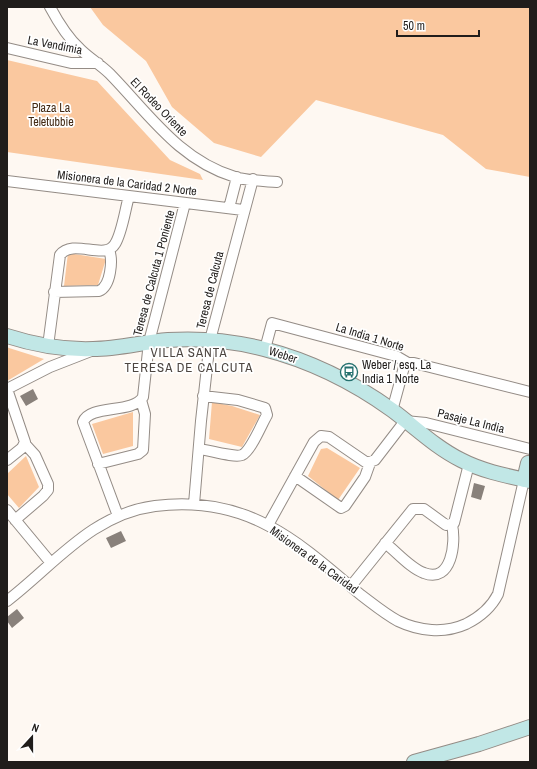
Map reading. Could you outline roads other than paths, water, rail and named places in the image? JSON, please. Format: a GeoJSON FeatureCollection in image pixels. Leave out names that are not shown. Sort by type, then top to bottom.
{"type":"FeatureCollection","features":[{"type":"Feature","properties":{"kind":"street","name":"El Rodeo Oriente"},"geometry":{"type":"LineString","coordinates":[[50,7],[73,42],[98,63],[158,128],[181,149],[205,165],[237,177],[277,182]]}},
{"type":"Feature","properties":{"kind":"street","name":"La Vendimia"},"geometry":{"type":"LineString","coordinates":[[7,48],[71,64],[98,63]]}},
{"type":"Feature","properties":{"kind":"street"},"geometry":{"type":"LineString","coordinates":[[229,208],[237,177]]}},
{"type":"Feature","properties":{"kind":"street","name":"Teresa de Calcuta"},"geometry":{"type":"LineString","coordinates":[[194,504],[203,396],[210,340],[243,210],[253,179]]}},
{"type":"Feature","properties":{"kind":"street","name":"Misionera de la Caridad 2 Norte"},"geometry":{"type":"LineString","coordinates":[[7,181],[243,210]]}},
{"type":"Feature","properties":{"kind":"street"},"geometry":{"type":"LineString","coordinates":[[48,346],[58,258],[62,252],[71,248],[109,250],[116,243],[129,196]]}},
{"type":"Feature","properties":{"kind":"street","name":"Teresa de Calcuta 1 Poniente"},"geometry":{"type":"LineString","coordinates":[[141,400],[144,393],[149,342],[185,203]]}},
{"type":"Feature","properties":{"kind":"street"},"geometry":{"type":"LineString","coordinates":[[54,292],[99,291],[104,289],[107,282],[111,260],[109,250]]}},
{"type":"Feature","properties":{"kind":"street","name":"La India 1 Norte"},"geometry":{"type":"LineString","coordinates":[[265,349],[272,323],[396,356],[408,363],[414,362],[530,392]]}},
{"type":"Feature","properties":{"kind":"street","name":"Weber"},"geometry":{"type":"LineString","coordinates":[[7,336],[48,346],[95,349],[176,340],[210,340],[265,349],[294,358],[335,375],[355,386],[392,411],[438,446],[469,464],[527,480]]}},
{"type":"Feature","properties":{"kind":"street"},"geometry":{"type":"LineString","coordinates":[[15,520],[43,496],[48,490],[48,484],[35,455],[25,444],[7,389],[50,368],[95,349]]}},
{"type":"Feature","properties":{"kind":"street"},"geometry":{"type":"LineString","coordinates":[[392,411],[403,369],[408,363]]}},
{"type":"Feature","properties":{"kind":"street"},"geometry":{"type":"LineString","coordinates":[[199,449],[235,455],[243,454],[248,449],[267,415],[265,408],[254,404],[203,396]]}},
{"type":"Feature","properties":{"kind":"street"},"geometry":{"type":"LineString","coordinates":[[98,464],[138,454],[142,450],[145,414],[141,400],[135,404],[90,415],[84,419],[84,429],[118,516]]}},
{"type":"Feature","properties":{"kind":"street"},"geometry":{"type":"LineString","coordinates":[[295,476],[341,508],[366,477],[370,463],[377,458],[405,421]]}},
{"type":"Feature","properties":{"kind":"street","name":"Pasaje La India"},"geometry":{"type":"LineString","coordinates":[[405,421],[426,423],[530,449]]}},
{"type":"Feature","properties":{"kind":"street"},"geometry":{"type":"LineString","coordinates":[[268,525],[314,442],[320,436],[329,437],[364,462],[370,463]]}},
{"type":"Feature","properties":{"kind":"street"},"geometry":{"type":"LineString","coordinates":[[7,460],[25,444]]}},
{"type":"Feature","properties":{"kind":"street","name":"Misionera de la Caridad"},"geometry":{"type":"LineString","coordinates":[[7,601],[86,534],[118,516],[155,506],[194,504],[236,512],[268,525],[294,541],[388,615],[417,628],[445,630],[462,626],[478,618],[490,607],[498,594],[527,480],[529,462]]}},
{"type":"Feature","properties":{"kind":"street"},"geometry":{"type":"LineString","coordinates":[[350,586],[410,511],[417,508],[424,509],[446,525],[452,525],[456,521],[469,464]]}},
{"type":"Feature","properties":{"kind":"street"},"geometry":{"type":"LineString","coordinates":[[7,510],[52,562]]}},
{"type":"Feature","properties":{"kind":"street"},"geometry":{"type":"LineString","coordinates":[[385,543],[418,570],[428,574],[437,574],[444,570],[450,560],[454,536],[452,525]]}},
{"type":"Feature","properties":{"kind":"street"},"geometry":{"type":"LineString","coordinates":[[414,762],[457,751],[530,727]]}},
{"type":"Feature","properties":{"kind":"place","name":"Weber / esq. La India 1 Norte"},"geometry":{"type":"Point","coordinates":[349,372]}},
{"type":"Feature","properties":{"kind":"district","name":"VILLA SANTA TERESA DE CALCUTA"},"geometry":{"type":"Point","coordinates":[189,360]}},
{"type":"Feature","properties":{"kind":"park label","name":"Plaza La Teletubbie"},"geometry":{"type":"Point","coordinates":[51,115]}}]}
